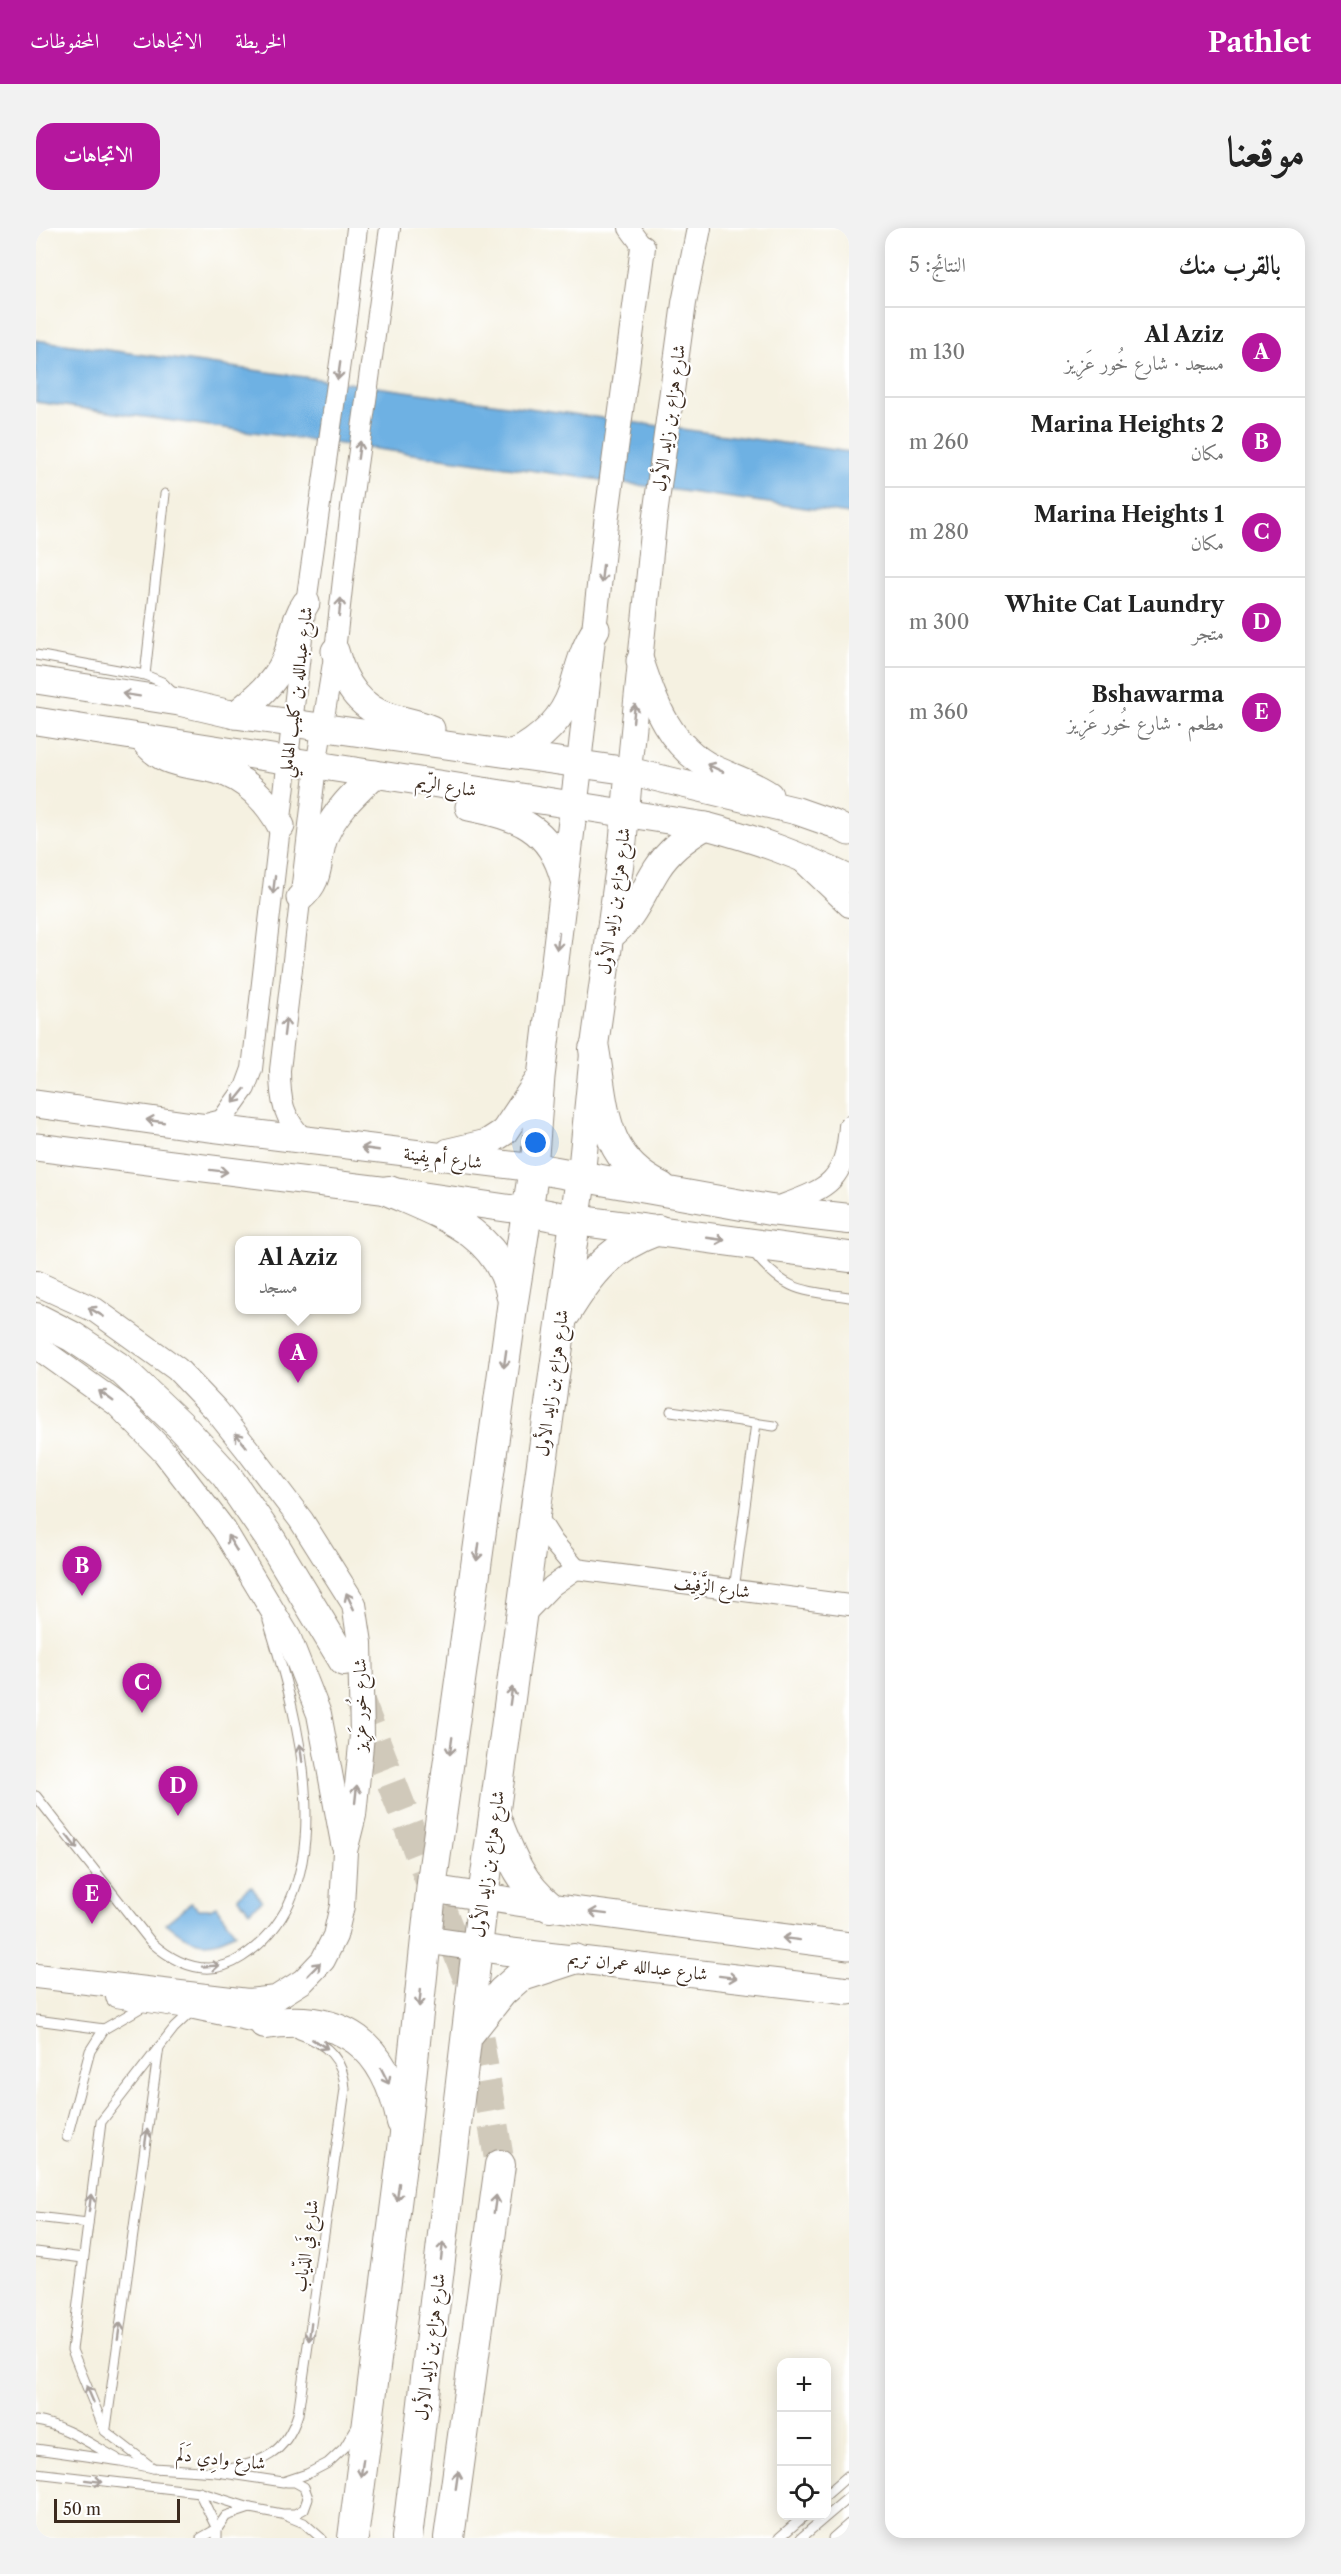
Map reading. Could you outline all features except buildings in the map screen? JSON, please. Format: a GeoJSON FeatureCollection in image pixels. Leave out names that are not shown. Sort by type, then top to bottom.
{"type":"FeatureCollection","features":[{"type":"Feature","properties":{"kind":"main road"},"geometry":{"type":"LineString","coordinates":[[235,715],[259,695],[279,670],[286,658],[298,614],[306,603]]}},
{"type":"Feature","properties":{"kind":"main road"},"geometry":{"type":"LineString","coordinates":[[513,754],[544,735],[556,722],[572,692],[584,649],[596,629]]}},
{"type":"Feature","properties":{"kind":"main road"},"geometry":{"type":"LineString","coordinates":[[335,651],[347,683],[368,706],[390,717],[431,729],[451,745]]}},
{"type":"Feature","properties":{"kind":"main road"},"geometry":{"type":"LineString","coordinates":[[640,661],[656,707],[666,727],[680,744],[696,758],[754,785],[783,808]]}},
{"type":"Feature","properties":{"kind":"main road"},"geometry":{"type":"LineString","coordinates":[[36,680],[179,702],[235,715],[629,771],[844,824]]}},
{"type":"Feature","properties":{"kind":"main road","name":"شارع الرِّيم"},"geometry":{"type":"LineString","coordinates":[[36,721],[706,826],[796,854],[849,879]]}},
{"type":"Feature","properties":{"kind":"main road"},"geometry":{"type":"LineString","coordinates":[[141,738],[157,754],[167,760],[214,769],[233,777],[266,802],[282,826]]}},
{"type":"Feature","properties":{"kind":"main road"},"geometry":{"type":"LineString","coordinates":[[353,2538],[405,2134],[433,1874],[513,1301],[534,1168],[540,1077],[579,763]]}},
{"type":"Feature","properties":{"kind":"main road","name":"شارع هزاع بن زايد الأول"},"geometry":{"type":"LineString","coordinates":[[408,2538],[483,1897],[581,1176],[594,1049],[629,771]]}},
{"type":"Feature","properties":{"kind":"main road"},"geometry":{"type":"LineString","coordinates":[[300,898],[309,890],[316,877],[324,838],[330,825],[344,805],[375,774]]}},
{"type":"Feature","properties":{"kind":"main road"},"geometry":{"type":"LineString","coordinates":[[437,785],[455,801],[504,814],[535,830],[551,847],[560,864],[565,883]]}},
{"type":"Feature","properties":{"kind":"main road"},"geometry":{"type":"LineString","coordinates":[[609,937],[631,917],[667,856],[685,839],[706,826]]}},
{"type":"Feature","properties":{"kind":"main road"},"geometry":{"type":"LineString","coordinates":[[594,1049],[606,1119],[617,1151],[628,1166],[643,1178],[677,1194]]}},
{"type":"Feature","properties":{"kind":"main road"},"geometry":{"type":"LineString","coordinates":[[428,1156],[479,1145],[494,1139],[511,1123],[540,1077]]}},
{"type":"Feature","properties":{"kind":"main road","name":"شارع أم يِفينة"},"geometry":{"type":"LineString","coordinates":[[37,1103],[193,1126],[534,1168],[770,1210],[849,1219]]}},
{"type":"Feature","properties":{"kind":"main road"},"geometry":{"type":"LineString","coordinates":[[36,1147],[389,1191],[575,1220],[849,1257]]}},
{"type":"Feature","properties":{"kind":"main road"},"geometry":{"type":"LineString","coordinates":[[389,1191],[463,1225],[483,1241],[500,1262],[513,1301]]}},
{"type":"Feature","properties":{"kind":"main road"},"geometry":{"type":"LineString","coordinates":[[561,1321],[582,1286],[608,1258],[631,1241],[658,1230]]}},
{"type":"Feature","properties":{"kind":"main road"},"geometry":{"type":"LineString","coordinates":[[36,1318],[73,1337],[121,1369],[180,1425],[226,1475],[271,1540],[344,1661]]}},
{"type":"Feature","properties":{"kind":"main road"},"geometry":{"type":"LineString","coordinates":[[495,1817],[520,1876],[550,1907]]}},
{"type":"Feature","properties":{"kind":"main road"},"geometry":{"type":"LineString","coordinates":[[432,1889],[550,1907],[849,1946]]}},
{"type":"Feature","properties":{"kind":"main road","name":"شارع عبدالله عمران تريم"},"geometry":{"type":"LineString","coordinates":[[427,1940],[477,1948],[849,1991]]}},
{"type":"Feature","properties":{"kind":"main road"},"geometry":{"type":"LineString","coordinates":[[467,2036],[502,1992],[519,1977],[574,1959]]}},
{"type":"Feature","properties":{"kind":"main road"},"geometry":{"type":"LineString","coordinates":[[265,2024],[314,2022],[342,2030],[362,2042],[376,2060],[392,2091],[405,2134]]}},
{"type":"Feature","properties":{"kind":"main road"},"geometry":{"type":"LineString","coordinates":[[449,2538],[500,2165]]}},
{"type":"Feature","properties":{"kind":"street","name":"شارع عبدالله بن كليب الهاملي"},"geometry":{"type":"LineString","coordinates":[[193,1126],[222,1120],[245,1088],[252,1069],[282,826],[287,760],[306,603],[357,228]]}},
{"type":"Feature","properties":{"kind":"street","name":"شارع عبدالله بن كليب الهاملي"},"geometry":{"type":"LineString","coordinates":[[305,1140],[290,1125],[283,1105],[280,1090],[281,1058],[316,766],[335,651],[351,508],[390,228]]}},
{"type":"Feature","properties":{"kind":"street","name":"شارع هزاع بن زايد الأول"},"geometry":{"type":"LineString","coordinates":[[629,771],[654,523],[684,303],[699,228]]}},
{"type":"Feature","properties":{"kind":"street"},"geometry":{"type":"LineString","coordinates":[[579,763],[626,379],[636,237]]}},
{"type":"Feature","properties":{"kind":"street"},"geometry":{"type":"LineString","coordinates":[[796,854],[813,875],[849,907]]}},
{"type":"Feature","properties":{"kind":"street"},"geometry":{"type":"LineString","coordinates":[[254,1050],[265,1059],[281,1058]]}},
{"type":"Feature","properties":{"kind":"street"},"geometry":{"type":"LineString","coordinates":[[770,1210],[825,1187],[836,1176],[844,1163],[849,1126]]}},
{"type":"Feature","properties":{"kind":"street"},"geometry":{"type":"LineString","coordinates":[[36,1157],[147,1162]]}},
{"type":"Feature","properties":{"kind":"street","name":"شارع خُور عَزِيز"},"geometry":{"type":"LineString","coordinates":[[36,1283],[95,1310],[177,1369],[216,1410],[301,1520],[354,1604],[360,1642],[362,1735],[354,1815],[345,1851],[342,1906],[335,1936],[323,1959],[303,1981],[276,1998],[248,2001],[36,1976]]}},
{"type":"Feature","properties":{"kind":"street"},"geometry":{"type":"LineString","coordinates":[[36,1346],[117,1404],[165,1453],[224,1530],[289,1638],[319,1714],[345,1851]]}},
{"type":"Feature","properties":{"kind":"street"},"geometry":{"type":"LineString","coordinates":[[522,1617],[552,1586],[576,1569],[553,1542],[534,1512]]}},
{"type":"Feature","properties":{"kind":"street","name":"شارع الزَّفِيْف"},"geometry":{"type":"LineString","coordinates":[[576,1569],[849,1605]]}},
{"type":"Feature","properties":{"kind":"street"},"geometry":{"type":"LineString","coordinates":[[36,1986],[194,2009],[265,2024]]}},
{"type":"Feature","properties":{"kind":"lane"},"geometry":{"type":"LineString","coordinates":[[145,675],[165,494]]}},
{"type":"Feature","properties":{"kind":"lane"},"geometry":{"type":"LineString","coordinates":[[36,655],[145,675],[162,682],[179,702]]}},
{"type":"Feature","properties":{"kind":"lane"},"geometry":{"type":"LineString","coordinates":[[746,1243],[772,1275],[790,1286],[849,1297]]}},
{"type":"Feature","properties":{"kind":"lane"},"geometry":{"type":"LineString","coordinates":[[36,1353],[59,1361]]}},
{"type":"Feature","properties":{"kind":"lane"},"geometry":{"type":"LineString","coordinates":[[671,1412],[774,1426]]}},
{"type":"Feature","properties":{"kind":"lane"},"geometry":{"type":"LineString","coordinates":[[734,1590],[756,1424]]}},
{"type":"Feature","properties":{"kind":"lane"},"geometry":{"type":"LineString","coordinates":[[36,1796],[151,1942],[169,1958],[190,1966],[214,1967],[236,1961],[257,1948],[277,1924],[291,1899],[300,1866],[306,1801],[302,1755],[291,1698],[255,1581]]}},
{"type":"Feature","properties":{"kind":"lane"},"geometry":{"type":"LineString","coordinates":[[67,2138],[90,2051],[104,2029],[150,2002]]}},
{"type":"Feature","properties":{"kind":"lane"},"geometry":{"type":"LineString","coordinates":[[153,2468],[105,2431],[72,2350],[101,2122],[159,2046],[194,2009]]}},
{"type":"Feature","properties":{"kind":"lane"},"geometry":{"type":"LineString","coordinates":[[36,2020],[104,2029]]}},
{"type":"Feature","properties":{"kind":"lane","name":"شارع فَي الذّياب"},"geometry":{"type":"LineString","coordinates":[[217,2472],[269,2457],[283,2446],[293,2431],[298,2414],[345,2089],[338,2060],[324,2045],[265,2024]]}},
{"type":"Feature","properties":{"kind":"lane"},"geometry":{"type":"LineString","coordinates":[[105,2431],[159,2046]]}},
{"type":"Feature","properties":{"kind":"lane"},"geometry":{"type":"LineString","coordinates":[[36,2217],[88,2223]]}},
{"type":"Feature","properties":{"kind":"lane"},"geometry":{"type":"LineString","coordinates":[[36,2252],[83,2258]]}},
{"type":"Feature","properties":{"kind":"lane","name":"شارع وادِي دَلَم"},"geometry":{"type":"LineString","coordinates":[[36,2449],[153,2468],[217,2472],[283,2482],[307,2474],[328,2463],[344,2448],[371,2406]]}},
{"type":"Feature","properties":{"kind":"lane"},"geometry":{"type":"LineString","coordinates":[[36,2421],[45,2422],[74,2435],[121,2461]]}},
{"type":"Feature","properties":{"kind":"lane","name":"شارع وادِي دَلَم"},"geometry":{"type":"LineString","coordinates":[[36,2473],[199,2492],[250,2508],[282,2514],[304,2523],[321,2538]]}},
{"type":"Feature","properties":{"kind":"lane"},"geometry":{"type":"LineString","coordinates":[[831,2491],[849,2475]]}},
{"type":"Feature","properties":{"kind":"lane"},"geometry":{"type":"LineString","coordinates":[[282,2514],[295,2514],[304,2509],[308,2498],[304,2487],[295,2482],[283,2482]]}},
{"type":"Feature","properties":{"kind":"lane"},"geometry":{"type":"LineString","coordinates":[[199,2492],[217,2534]]}},
{"type":"Feature","properties":{"kind":"lane"},"geometry":{"type":"LineString","coordinates":[[801,2538],[849,2498]]}},
{"type":"Feature","properties":{"kind":"lane"},"geometry":{"type":"LineString","coordinates":[[201,2538],[217,2534],[226,2516],[250,2508]]}},
{"type":"Feature","properties":{"kind":"lane"},"geometry":{"type":"LineString","coordinates":[[779,2538],[799,2520]]}},
{"type":"Feature","properties":{"kind":"lane"},"geometry":{"type":"LineString","coordinates":[[833,2538],[849,2524]]}},
{"type":"Feature","properties":{"kind":"water"},"geometry":{"type":"Polygon","coordinates":[[[36,340],[849,452],[849,514],[36,402],[36,340]]]}},
{"type":"Feature","properties":{"kind":"water"},"geometry":{"type":"Polygon","coordinates":[[[251,1886],[262,1901],[249,1911],[238,1897],[251,1886]]]}},
{"type":"Feature","properties":{"kind":"water"},"geometry":{"type":"Polygon","coordinates":[[[191,1903],[199,1909],[210,1909],[216,1906],[235,1933],[215,1942],[199,1942],[183,1936],[166,1923],[191,1903]]]}},
{"type":"Feature","properties":{"kind":"tunnel"},"geometry":{"type":"LineString","coordinates":[[359,1699],[469,1981],[500,2165]]}},
{"type":"Feature","properties":{"kind":"place","name":"Al Aziz"},"geometry":{"type":"Point","coordinates":[298,1383]}},
{"type":"Feature","properties":{"kind":"place","name":"Marina Heights 2"},"geometry":{"type":"Point","coordinates":[82,1596]}},
{"type":"Feature","properties":{"kind":"place","name":"Marina Heights 1"},"geometry":{"type":"Point","coordinates":[142,1713]}},
{"type":"Feature","properties":{"kind":"place","name":"White Cat Laundry"},"geometry":{"type":"Point","coordinates":[178,1816]}},
{"type":"Feature","properties":{"kind":"place","name":"Bshawarma"},"geometry":{"type":"Point","coordinates":[92,1924]}}]}
